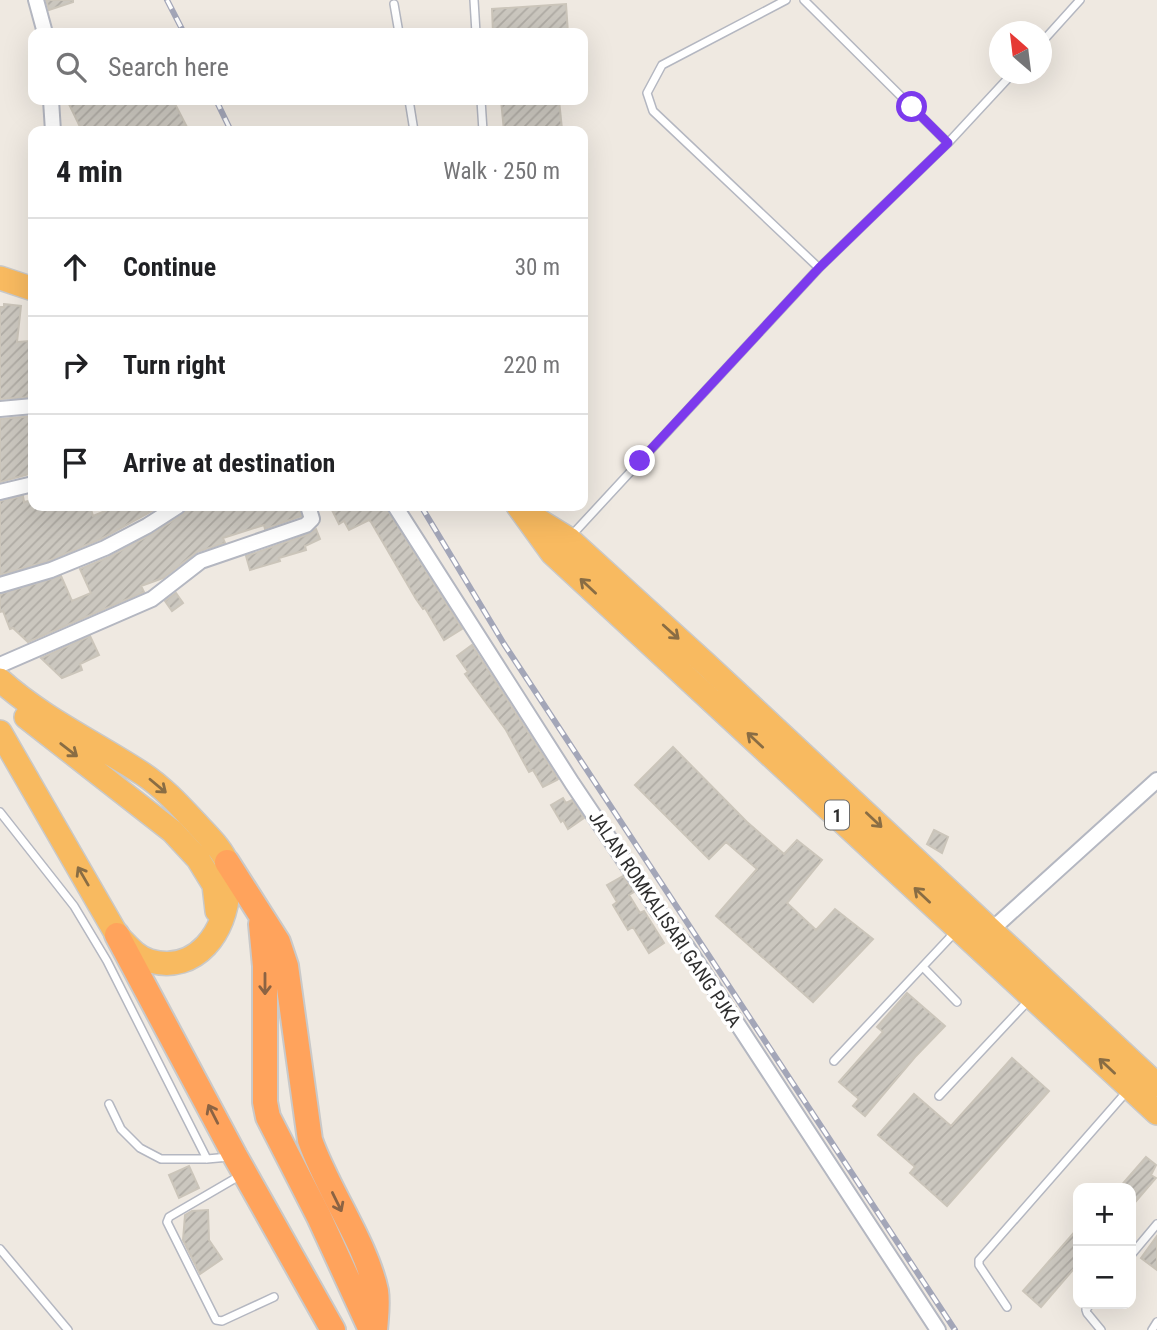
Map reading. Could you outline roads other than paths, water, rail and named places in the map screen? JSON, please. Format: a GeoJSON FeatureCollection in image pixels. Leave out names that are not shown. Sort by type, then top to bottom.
{"type":"FeatureCollection","features":[{"type":"Feature","properties":{"kind":"highway"},"geometry":{"type":"LineString","coordinates":[[0,278],[28,287]]}},
{"type":"Feature","properties":{"kind":"highway","name":"1"},"geometry":{"type":"LineString","coordinates":[[523,511],[1039,989],[1130,1088],[1157,1113]]}},
{"type":"Feature","properties":{"kind":"highway"},"geometry":{"type":"LineString","coordinates":[[0,680],[36,708],[145,776],[174,799],[209,837],[278,942],[286,965],[310,1140],[319,1165],[366,1260],[375,1290],[373,1330]]}},
{"type":"Feature","properties":{"kind":"highway"},"geometry":{"type":"LineString","coordinates":[[0,689],[25,717],[172,831],[198,859],[214,885],[217,902],[217,917],[207,946]]}},
{"type":"Feature","properties":{"kind":"highway"},"geometry":{"type":"LineString","coordinates":[[0,732],[117,935],[240,1165],[333,1330]]}},
{"type":"Feature","properties":{"kind":"highway"},"geometry":{"type":"LineString","coordinates":[[117,935],[136,954],[151,961],[173,963],[192,957],[207,946],[218,932],[226,913],[227,862]]}},
{"type":"Feature","properties":{"kind":"highway"},"geometry":{"type":"LineString","coordinates":[[260,916],[265,966],[265,1102],[268,1117],[373,1330]]}},
{"type":"Feature","properties":{"kind":"highway","name":"1"},"geometry":{"type":"LineString","coordinates":[[1039,989],[1157,1085]]}},
{"type":"Feature","properties":{"kind":"street"},"geometry":{"type":"LineString","coordinates":[[36,0],[44,28]]}},
{"type":"Feature","properties":{"kind":"street"},"geometry":{"type":"LineString","coordinates":[[51,105],[52,126]]}},
{"type":"Feature","properties":{"kind":"street"},"geometry":{"type":"LineString","coordinates":[[0,410],[28,407]]}},
{"type":"Feature","properties":{"kind":"street"},"geometry":{"type":"LineString","coordinates":[[0,492],[28,485]]}},
{"type":"Feature","properties":{"kind":"street"},"geometry":{"type":"LineString","coordinates":[[0,585],[51,570],[105,548],[170,511]]}},
{"type":"Feature","properties":{"kind":"street"},"geometry":{"type":"LineString","coordinates":[[0,665],[152,599],[201,561],[306,525],[312,519],[310,511]]}},
{"type":"Feature","properties":{"kind":"street","name":"JALAN ROMKALISARI GANG PJKA"},"geometry":{"type":"LineString","coordinates":[[398,511],[572,783],[658,911],[687,947],[938,1330]]}},
{"type":"Feature","properties":{"kind":"street"},"geometry":{"type":"LineString","coordinates":[[984,937],[1157,780]]}},
{"type":"Feature","properties":{"kind":"lane"},"geometry":{"type":"LineString","coordinates":[[474,0],[476,28]]}},
{"type":"Feature","properties":{"kind":"lane"},"geometry":{"type":"LineString","coordinates":[[786,0],[662,65],[647,93],[653,111],[819,268]]}},
{"type":"Feature","properties":{"kind":"lane"},"geometry":{"type":"LineString","coordinates":[[804,0],[948,143]]}},
{"type":"Feature","properties":{"kind":"lane"},"geometry":{"type":"LineString","coordinates":[[1052,29],[1075,2]]}},
{"type":"Feature","properties":{"kind":"lane"},"geometry":{"type":"LineString","coordinates":[[394,4],[398,28]]}},
{"type":"Feature","properties":{"kind":"lane"},"geometry":{"type":"LineString","coordinates":[[561,546],[819,268],[948,143],[1003,84]]}},
{"type":"Feature","properties":{"kind":"lane"},"geometry":{"type":"LineString","coordinates":[[410,105],[413,126]]}},
{"type":"Feature","properties":{"kind":"lane"},"geometry":{"type":"LineString","coordinates":[[481,105],[483,126]]}},
{"type":"Feature","properties":{"kind":"lane"},"geometry":{"type":"LineString","coordinates":[[0,812],[74,905],[107,961],[207,1160]]}},
{"type":"Feature","properties":{"kind":"lane"},"geometry":{"type":"LineString","coordinates":[[834,1061],[967,921]]}},
{"type":"Feature","properties":{"kind":"lane"},"geometry":{"type":"LineString","coordinates":[[923,967],[957,1002]]}},
{"type":"Feature","properties":{"kind":"lane"},"geometry":{"type":"LineString","coordinates":[[939,1096],[1039,989]]}},
{"type":"Feature","properties":{"kind":"lane"},"geometry":{"type":"LineString","coordinates":[[1007,1307],[979,1265],[979,1260],[1130,1088]]}},
{"type":"Feature","properties":{"kind":"lane"},"geometry":{"type":"LineString","coordinates":[[109,1104],[121,1129],[140,1148],[161,1159],[207,1160],[240,1165]]}},
{"type":"Feature","properties":{"kind":"lane"},"geometry":{"type":"LineString","coordinates":[[240,1165],[169,1217],[167,1222],[216,1320],[222,1321],[274,1297]]}},
{"type":"Feature","properties":{"kind":"lane"},"geometry":{"type":"LineString","coordinates":[[1136,1249],[1157,1224]]}},
{"type":"Feature","properties":{"kind":"lane"},"geometry":{"type":"LineString","coordinates":[[0,1249],[68,1330]]}},
{"type":"Feature","properties":{"kind":"lane"},"geometry":{"type":"LineString","coordinates":[[1087,1309],[1101,1330]]}},
{"type":"Feature","properties":{"kind":"lane"},"geometry":{"type":"LineString","coordinates":[[1152,1330],[1157,1321]]}},
{"type":"Feature","properties":{"kind":"railway"},"geometry":{"type":"LineString","coordinates":[[167,0],[181,28]]}},
{"type":"Feature","properties":{"kind":"railway"},"geometry":{"type":"LineString","coordinates":[[218,105],[229,126]]}},
{"type":"Feature","properties":{"kind":"railway"},"geometry":{"type":"LineString","coordinates":[[424,511],[504,644],[955,1330]]}}]}
